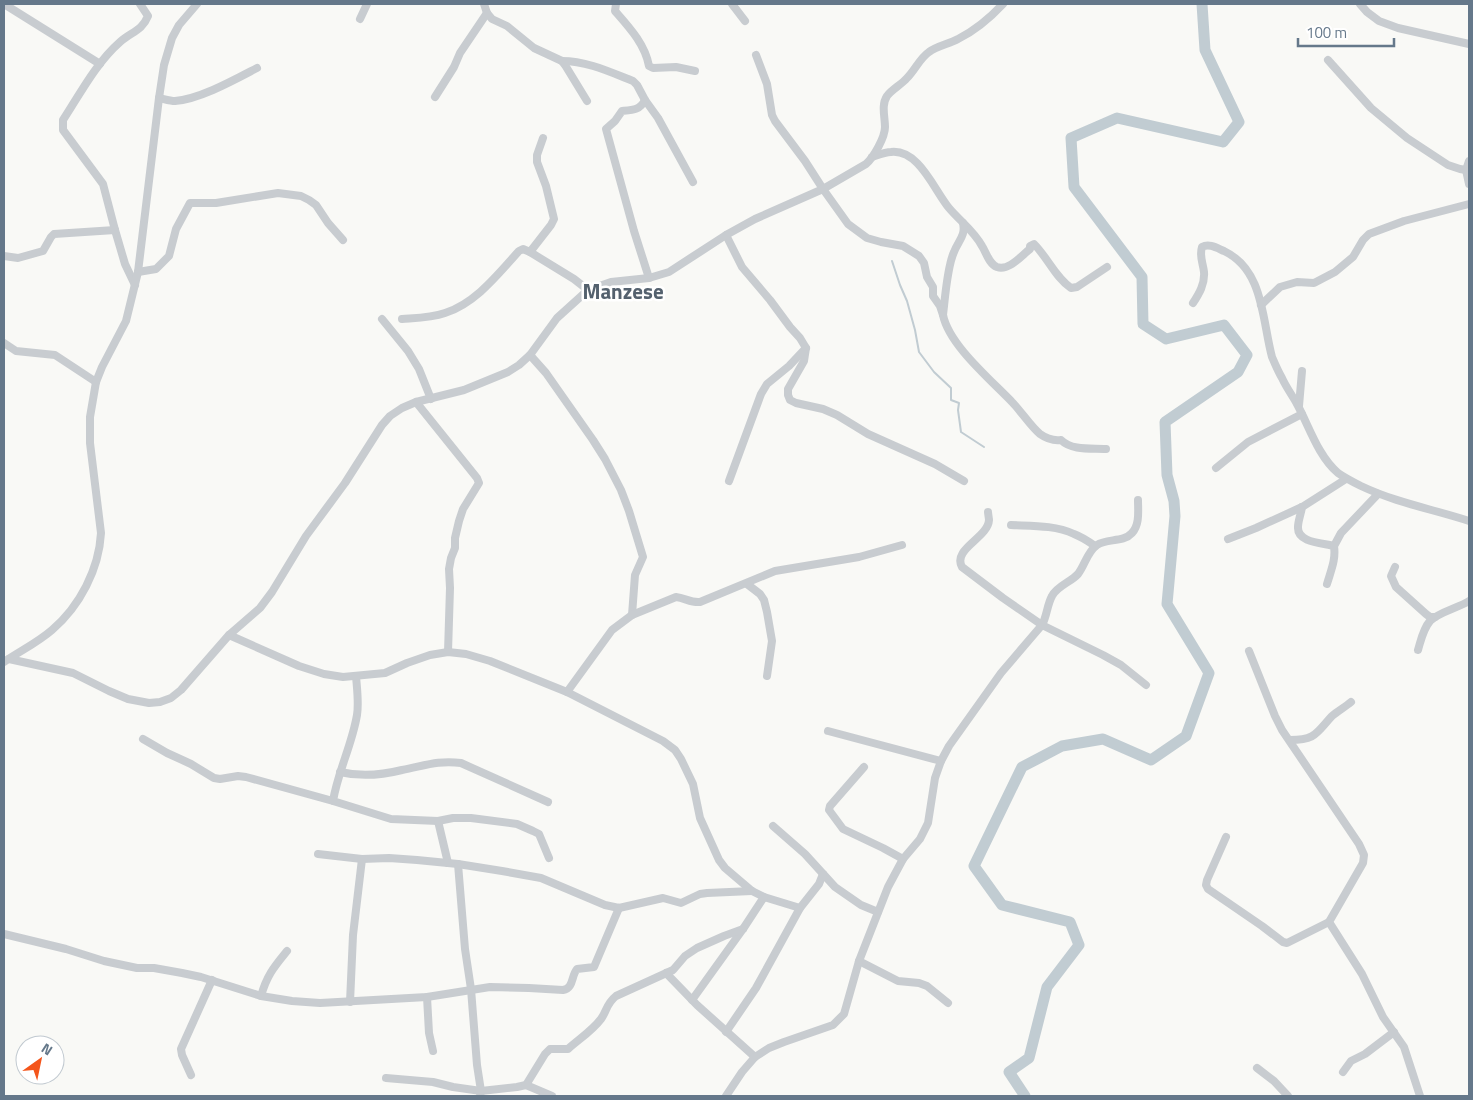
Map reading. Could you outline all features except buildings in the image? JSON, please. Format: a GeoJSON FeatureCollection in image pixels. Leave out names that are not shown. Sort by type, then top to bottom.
{"type":"FeatureCollection","features":[{"type":"Feature","properties":{"kind":"street"},"geometry":{"type":"LineString","coordinates":[[4,4],[100,64]]}},
{"type":"Feature","properties":{"kind":"street"},"geometry":{"type":"LineString","coordinates":[[135,285],[125,264],[103,184],[63,130],[62,125],[63,120],[100,64],[120,42],[144,25],[148,16],[140,4]]}},
{"type":"Feature","properties":{"kind":"street"},"geometry":{"type":"LineString","coordinates":[[6,660],[53,630],[64,618],[82,593],[92,575],[98,558],[101,533],[90,443],[90,417],[96,382],[126,321],[138,272],[164,65],[172,38],[179,25],[197,4]]}},
{"type":"Feature","properties":{"kind":"street"},"geometry":{"type":"LineString","coordinates":[[360,19],[367,4]]}},
{"type":"Feature","properties":{"kind":"street"},"geometry":{"type":"LineString","coordinates":[[484,4],[487,13],[492,18],[508,26],[534,48],[562,61],[586,64],[637,84],[694,182]]}},
{"type":"Feature","properties":{"kind":"street"},"geometry":{"type":"LineString","coordinates":[[616,4],[615,11],[634,33],[647,57],[649,66],[653,68],[676,67],[696,70]]}},
{"type":"Feature","properties":{"kind":"street"},"geometry":{"type":"LineString","coordinates":[[732,4],[745,21]]}},
{"type":"Feature","properties":{"kind":"street"},"geometry":{"type":"LineString","coordinates":[[6,660],[73,673],[128,699],[149,703],[171,698],[181,690],[229,635],[260,608],[306,536],[336,497],[382,424],[390,416],[416,402],[464,390],[508,372],[530,355],[557,318],[588,290],[611,282],[650,278],[669,272],[755,218],[823,189],[866,164],[878,147],[885,130],[883,110],[888,94],[908,78],[924,56],[931,50],[974,30],[983,24],[1003,4]]}},
{"type":"Feature","properties":{"kind":"street"},"geometry":{"type":"LineString","coordinates":[[1360,4],[1366,12],[1379,21],[1398,28],[1469,44]]}},
{"type":"Feature","properties":{"kind":"street"},"geometry":{"type":"LineString","coordinates":[[435,97],[454,67],[460,53],[487,13]]}},
{"type":"Feature","properties":{"kind":"street"},"geometry":{"type":"LineString","coordinates":[[756,55],[767,84],[772,115],[775,121],[805,160],[848,224],[867,238],[902,246],[919,256],[924,263],[933,296],[940,306],[944,321],[957,344],[969,359],[1012,402],[1039,434],[1053,441],[1061,440],[1066,445],[1106,449]]}},
{"type":"Feature","properties":{"kind":"street"},"geometry":{"type":"LineString","coordinates":[[1328,60],[1372,108],[1407,138],[1448,165],[1466,170]]}},
{"type":"Feature","properties":{"kind":"street"},"geometry":{"type":"LineString","coordinates":[[562,61],[587,101]]}},
{"type":"Feature","properties":{"kind":"street"},"geometry":{"type":"LineString","coordinates":[[159,98],[173,101],[186,99],[221,87],[257,68]]}},
{"type":"Feature","properties":{"kind":"street"},"geometry":{"type":"LineString","coordinates":[[645,100],[637,109],[622,111],[616,121],[606,129],[634,231],[650,278]]}},
{"type":"Feature","properties":{"kind":"street"},"geometry":{"type":"LineString","coordinates":[[530,252],[554,219],[546,186],[537,162],[537,155],[543,138]]}},
{"type":"Feature","properties":{"kind":"street"},"geometry":{"type":"LineString","coordinates":[[872,157],[893,152],[904,154],[912,159],[926,173],[950,209],[974,235],[990,260],[997,267],[1008,266],[1034,244],[1064,283],[1071,288],[1077,287],[1107,267]]}},
{"type":"Feature","properties":{"kind":"street"},"geometry":{"type":"LineString","coordinates":[[1469,161],[1466,170],[1469,184]]}},
{"type":"Feature","properties":{"kind":"street"},"geometry":{"type":"LineString","coordinates":[[138,272],[156,269],[170,256],[176,229],[190,203],[216,203],[278,193],[301,196],[310,200],[316,206],[343,240]]}},
{"type":"Feature","properties":{"kind":"street"},"geometry":{"type":"LineString","coordinates":[[1261,305],[1280,287],[1297,282],[1314,283],[1335,272],[1354,257],[1363,240],[1369,234],[1404,220],[1469,204]]}},
{"type":"Feature","properties":{"kind":"street"},"geometry":{"type":"LineString","coordinates":[[943,315],[952,256],[964,230],[962,221]]}},
{"type":"Feature","properties":{"kind":"street"},"geometry":{"type":"LineString","coordinates":[[4,256],[18,258],[43,251],[54,234],[115,230]]}},
{"type":"Feature","properties":{"kind":"street"},"geometry":{"type":"LineString","coordinates":[[726,235],[742,267],[770,300],[806,348],[804,361],[788,389],[790,400],[837,415],[868,434],[935,464],[964,481]]}},
{"type":"Feature","properties":{"kind":"street"},"geometry":{"type":"LineString","coordinates":[[1193,303],[1201,290],[1203,281],[1204,273],[1200,255],[1201,250],[1205,245],[1227,252],[1242,264],[1251,275],[1261,305],[1273,358],[1316,442],[1336,471],[1346,479],[1378,494],[1469,521]]}},
{"type":"Feature","properties":{"kind":"street"},"geometry":{"type":"LineString","coordinates":[[402,319],[434,316],[459,307],[484,288],[519,251],[523,250],[530,252],[574,279],[588,290]]}},
{"type":"Feature","properties":{"kind":"street"},"geometry":{"type":"LineString","coordinates":[[382,319],[408,350],[431,399]]}},
{"type":"Feature","properties":{"kind":"street"},"geometry":{"type":"LineString","coordinates":[[4,343],[16,350],[55,355],[96,382]]}},
{"type":"Feature","properties":{"kind":"street"},"geometry":{"type":"LineString","coordinates":[[729,481],[761,394],[767,384],[789,366],[806,348]]}},
{"type":"Feature","properties":{"kind":"street"},"geometry":{"type":"LineString","coordinates":[[530,355],[546,373],[593,440],[621,490],[629,510],[643,557],[635,575],[632,615]]}},
{"type":"Feature","properties":{"kind":"street"},"geometry":{"type":"LineString","coordinates":[[1300,410],[1302,371]]}},
{"type":"Feature","properties":{"kind":"street"},"geometry":{"type":"LineString","coordinates":[[416,402],[478,478],[479,483],[463,509],[455,538],[455,548],[451,558],[449,569],[448,652]]}},
{"type":"Feature","properties":{"kind":"street"},"geometry":{"type":"LineString","coordinates":[[1216,468],[1248,442],[1300,410]]}},
{"type":"Feature","properties":{"kind":"street"},"geometry":{"type":"LineString","coordinates":[[1228,539],[1302,507],[1346,479]]}},
{"type":"Feature","properties":{"kind":"street"},"geometry":{"type":"LineString","coordinates":[[1327,584],[1334,562],[1334,546],[1341,533],[1378,494]]}},
{"type":"Feature","properties":{"kind":"street"},"geometry":{"type":"LineString","coordinates":[[726,1096],[755,1057],[768,1048],[833,1025],[844,1014],[859,961],[888,887],[902,859],[920,839],[928,822],[934,778],[949,746],[1001,673],[1042,625],[1047,616],[1052,596],[1056,591],[1078,574],[1095,546],[1132,534],[1138,523],[1138,500]]}},
{"type":"Feature","properties":{"kind":"street"},"geometry":{"type":"LineString","coordinates":[[1302,507],[1298,528],[1300,535],[1305,539],[1334,546]]}},
{"type":"Feature","properties":{"kind":"street"},"geometry":{"type":"LineString","coordinates":[[988,512],[990,520],[988,525],[960,558],[962,567],[1042,625],[1121,665],[1146,685]]}},
{"type":"Feature","properties":{"kind":"street"},"geometry":{"type":"LineString","coordinates":[[1011,525],[1072,532],[1095,546]]}},
{"type":"Feature","properties":{"kind":"street"},"geometry":{"type":"LineString","coordinates":[[567,692],[612,630],[632,615],[676,597],[694,603],[700,602],[775,571],[859,557],[902,545]]}},
{"type":"Feature","properties":{"kind":"street"},"geometry":{"type":"LineString","coordinates":[[1396,566],[1390,576],[1396,587],[1426,614],[1430,617],[1435,617]]}},
{"type":"Feature","properties":{"kind":"street"},"geometry":{"type":"LineString","coordinates":[[746,584],[760,594],[764,600],[767,612],[772,641],[766,676]]}},
{"type":"Feature","properties":{"kind":"street"},"geometry":{"type":"LineString","coordinates":[[1418,650],[1430,621],[1469,601]]}},
{"type":"Feature","properties":{"kind":"street"},"geometry":{"type":"LineString","coordinates":[[229,635],[299,666],[324,674],[343,677],[385,673],[430,655],[448,652],[466,654],[490,661],[567,692],[664,741],[675,750],[692,784],[700,818],[719,860],[725,868],[764,898],[800,908]]}},
{"type":"Feature","properties":{"kind":"street"},"geometry":{"type":"LineString","coordinates":[[1226,837],[1207,880],[1208,890],[1287,943],[1329,922],[1363,864],[1364,855],[1360,844],[1275,716],[1249,652]]}},
{"type":"Feature","properties":{"kind":"street"},"geometry":{"type":"LineString","coordinates":[[333,801],[357,714],[356,676]]}},
{"type":"Feature","properties":{"kind":"street"},"geometry":{"type":"LineString","coordinates":[[1290,740],[1303,740],[1316,735],[1334,714],[1352,702]]}},
{"type":"Feature","properties":{"kind":"street"},"geometry":{"type":"LineString","coordinates":[[828,731],[941,761]]}},
{"type":"Feature","properties":{"kind":"street"},"geometry":{"type":"LineString","coordinates":[[143,739],[167,753],[192,764],[214,778],[246,777],[391,819],[438,822],[453,818],[472,818],[524,827],[538,834],[549,858]]}},
{"type":"Feature","properties":{"kind":"street"},"geometry":{"type":"LineString","coordinates":[[340,772],[354,775],[378,774],[448,761],[461,763],[548,802]]}},
{"type":"Feature","properties":{"kind":"street"},"geometry":{"type":"LineString","coordinates":[[864,767],[830,806],[829,810],[843,829],[902,859]]}},
{"type":"Feature","properties":{"kind":"street"},"geometry":{"type":"LineString","coordinates":[[438,822],[448,864]]}},
{"type":"Feature","properties":{"kind":"street"},"geometry":{"type":"LineString","coordinates":[[773,826],[805,854],[835,887],[861,905],[878,912]]}},
{"type":"Feature","properties":{"kind":"street"},"geometry":{"type":"LineString","coordinates":[[318,854],[362,859],[389,858],[458,864],[541,878],[619,908],[663,898],[681,904],[700,894],[752,890]]}},
{"type":"Feature","properties":{"kind":"street"},"geometry":{"type":"LineString","coordinates":[[350,1002],[353,936],[362,859]]}},
{"type":"Feature","properties":{"kind":"street"},"geometry":{"type":"LineString","coordinates":[[458,864],[481,1094]]}},
{"type":"Feature","properties":{"kind":"street"},"geometry":{"type":"LineString","coordinates":[[726,1032],[756,988],[800,908],[819,884],[823,874]]}},
{"type":"Feature","properties":{"kind":"street"},"geometry":{"type":"LineString","coordinates":[[692,1000],[764,898]]}},
{"type":"Feature","properties":{"kind":"street"},"geometry":{"type":"LineString","coordinates":[[4,934],[121,965],[137,968],[154,968],[212,980],[262,996],[320,1003],[350,1002],[427,997],[490,987],[568,989],[575,970],[594,967],[619,908]]}},
{"type":"Feature","properties":{"kind":"street"},"geometry":{"type":"LineString","coordinates":[[1329,922],[1362,974],[1377,1006],[1404,1047],[1420,1096]]}},
{"type":"Feature","properties":{"kind":"street"},"geometry":{"type":"LineString","coordinates":[[386,1078],[433,1082],[481,1094],[526,1085],[550,1049],[568,1049],[598,1023],[610,1001],[616,996],[673,970],[685,956],[697,948],[743,929]]}},
{"type":"Feature","properties":{"kind":"street"},"geometry":{"type":"LineString","coordinates":[[262,996],[265,980],[287,951]]}},
{"type":"Feature","properties":{"kind":"street"},"geometry":{"type":"LineString","coordinates":[[859,961],[898,981],[919,983],[927,986],[948,1003]]}},
{"type":"Feature","properties":{"kind":"street"},"geometry":{"type":"LineString","coordinates":[[666,974],[755,1057]]}},
{"type":"Feature","properties":{"kind":"street"},"geometry":{"type":"LineString","coordinates":[[191,1075],[181,1050],[212,980]]}},
{"type":"Feature","properties":{"kind":"street"},"geometry":{"type":"LineString","coordinates":[[427,997],[429,1033],[433,1051]]}},
{"type":"Feature","properties":{"kind":"street"},"geometry":{"type":"LineString","coordinates":[[1343,1072],[1352,1061],[1365,1054],[1394,1032]]}},
{"type":"Feature","properties":{"kind":"street"},"geometry":{"type":"LineString","coordinates":[[1257,1068],[1274,1081],[1288,1096]]}},
{"type":"Feature","properties":{"kind":"street"},"geometry":{"type":"LineString","coordinates":[[526,1085],[552,1096]]}},
{"type":"Feature","properties":{"kind":"street"},"geometry":{"type":"LineString","coordinates":[[517,1088],[520,1096]]}},
{"type":"Feature","properties":{"kind":"waterway"},"geometry":{"type":"LineString","coordinates":[[1025,1096],[1009,1072],[1029,1058],[1047,987],[1079,945],[1070,922],[1002,905],[974,866],[1022,767],[1062,746],[1103,739],[1151,760],[1186,736],[1209,673],[1167,604],[1175,516],[1174,501],[1167,475],[1165,422],[1238,372],[1247,355],[1224,325],[1166,339],[1143,324],[1142,277],[1074,187],[1071,138],[1117,118],[1223,142],[1239,122],[1205,50],[1202,4]]}},
{"type":"Feature","properties":{"kind":"waterway"},"geometry":{"type":"LineString","coordinates":[[892,261],[907,301],[919,352],[934,372],[951,388],[951,400],[959,403],[961,432],[984,447]]}},
{"type":"Feature","properties":{"kind":"district","name":"Manzese"},"geometry":{"type":"Point","coordinates":[623,291]}}]}
